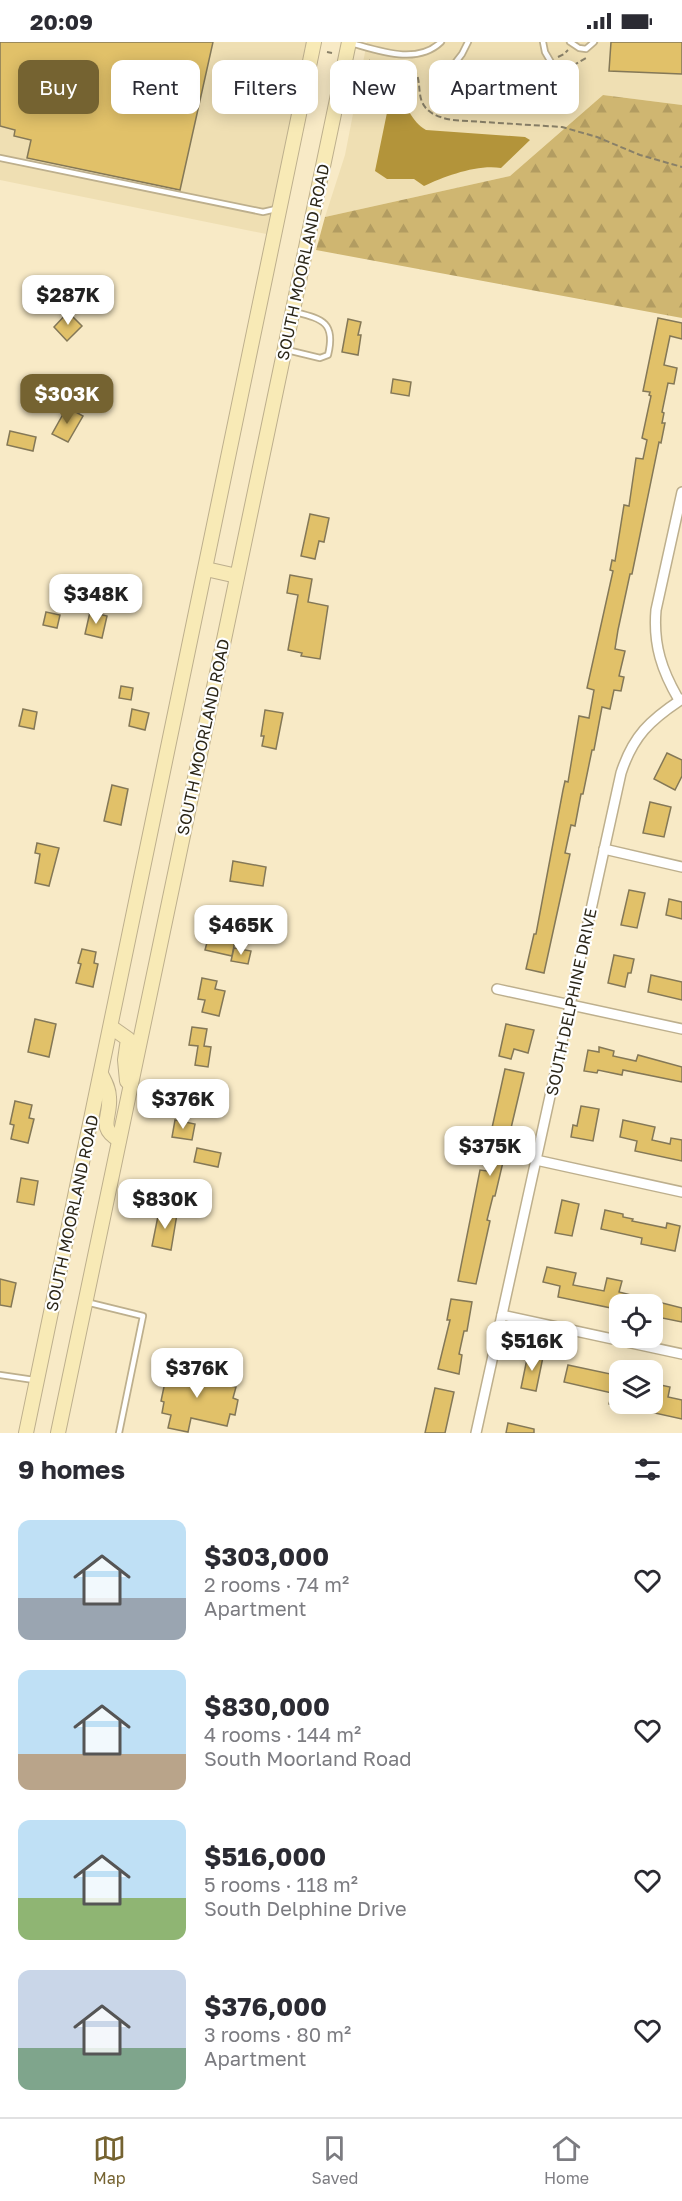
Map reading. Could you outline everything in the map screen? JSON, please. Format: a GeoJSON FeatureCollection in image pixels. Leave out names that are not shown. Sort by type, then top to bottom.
{"type":"FeatureCollection","features":[{"type":"Feature","properties":{"kind":"main road","name":"SOUTH MOORLAND ROAD"},"geometry":{"type":"LineString","coordinates":[[26,1433],[315,42]]}},
{"type":"Feature","properties":{"kind":"main road","name":"SOUTH MOORLAND ROAD"},"geometry":{"type":"LineString","coordinates":[[58,1433],[349,42]]}},
{"type":"Feature","properties":{"kind":"main road"},"geometry":{"type":"LineString","coordinates":[[206,569],[237,576]]}},
{"type":"Feature","properties":{"kind":"main road"},"geometry":{"type":"LineString","coordinates":[[111,1027],[128,1039],[125,1060],[129,1095]]}},
{"type":"Feature","properties":{"kind":"main road"},"geometry":{"type":"LineString","coordinates":[[101,1074],[110,1099],[106,1128],[109,1134],[119,1140]]}},
{"type":"Feature","properties":{"kind":"street"},"geometry":{"type":"LineString","coordinates":[[681,699],[661,666],[654,628],[682,492]]}},
{"type":"Feature","properties":{"kind":"street","name":"SOUTH DELPHINE DRIVE"},"geometry":{"type":"LineString","coordinates":[[476,1433],[621,773],[627,756],[644,727],[681,699]]}},
{"type":"Feature","properties":{"kind":"street"},"geometry":{"type":"LineString","coordinates":[[604,849],[682,867]]}},
{"type":"Feature","properties":{"kind":"street"},"geometry":{"type":"LineString","coordinates":[[497,989],[682,1029]]}},
{"type":"Feature","properties":{"kind":"street"},"geometry":{"type":"LineString","coordinates":[[536,1160],[682,1191]]}},
{"type":"Feature","properties":{"kind":"street"},"geometry":{"type":"LineString","coordinates":[[502,1315],[682,1354]]}},
{"type":"Feature","properties":{"kind":"lane"},"geometry":{"type":"LineString","coordinates":[[349,42],[406,55],[420,55],[434,49],[441,42]]}},
{"type":"Feature","properties":{"kind":"lane"},"geometry":{"type":"LineString","coordinates":[[468,42],[462,54],[438,85],[450,95],[552,102],[568,91],[545,52],[543,42]]}},
{"type":"Feature","properties":{"kind":"lane"},"geometry":{"type":"LineString","coordinates":[[570,42],[579,48],[586,49],[594,42]]}},
{"type":"Feature","properties":{"kind":"lane"},"geometry":{"type":"LineString","coordinates":[[0,158],[263,213],[282,207]]}},
{"type":"Feature","properties":{"kind":"lane"},"geometry":{"type":"LineString","coordinates":[[285,349],[320,358],[328,355],[330,346],[329,328],[324,322],[292,311]]}},
{"type":"Feature","properties":{"kind":"lane"},"geometry":{"type":"LineString","coordinates":[[85,1302],[143,1316],[119,1433]]}},
{"type":"Feature","properties":{"kind":"lane"},"geometry":{"type":"LineString","coordinates":[[0,1375],[37,1380]]}},
{"type":"Feature","properties":{"kind":"path"},"geometry":{"type":"LineString","coordinates":[[327,52],[332,53]]}},
{"type":"Feature","properties":{"kind":"path"},"geometry":{"type":"LineString","coordinates":[[417,74],[422,101],[426,109],[438,117],[452,120],[562,127],[597,137],[640,155],[682,167]]}},
{"type":"Feature","properties":{"kind":"shaded area"},"geometry":{"type":"Polygon","coordinates":[[[0,42],[314,42],[310,60],[212,60],[212,114],[300,114],[276,236],[0,180],[0,42]]]}},
{"type":"Feature","properties":{"kind":"shaded area"},"geometry":{"type":"Polygon","coordinates":[[[367,42],[682,42],[682,105],[603,95],[510,176],[325,217],[345,155],[353,114],[417,114],[417,60],[363,60],[367,42]]]}},
{"type":"Feature","properties":{"kind":"shaded area"},"geometry":{"type":"Polygon","coordinates":[[[387,114],[410,114],[426,130],[525,137],[530,140],[501,168],[472,169],[424,186],[414,179],[387,179],[375,171],[387,114]]]}},
{"type":"Feature","properties":{"kind":"green space"},"geometry":{"type":"Polygon","coordinates":[[[603,95],[682,105],[682,318],[316,250],[325,217],[510,176],[603,95]]]}},
{"type":"Feature","properties":{"kind":"building"},"geometry":{"type":"Polygon","coordinates":[[[0,42],[213,42],[200,100],[200,60],[111,60],[111,114],[197,114],[180,190],[27,158],[31,140],[14,136],[15,130],[0,126],[0,42]]]}},
{"type":"Feature","properties":{"kind":"building"},"geometry":{"type":"Polygon","coordinates":[[[611,42],[682,42],[682,74],[609,71],[611,42]]]}},
{"type":"Feature","properties":{"kind":"building"},"geometry":{"type":"Polygon","coordinates":[[[68,312],[82,326],[67,341],[54,327],[68,312]]]}},
{"type":"Feature","properties":{"kind":"building"},"geometry":{"type":"Polygon","coordinates":[[[658,318],[682,323],[682,339],[670,336],[664,365],[677,368],[674,384],[668,383],[662,412],[664,413],[662,423],[665,423],[661,443],[659,442],[618,630],[615,649],[625,651],[619,676],[624,677],[621,691],[614,690],[610,709],[602,707],[575,826],[571,825],[565,853],[570,854],[544,973],[526,969],[534,934],[536,934],[565,781],[568,782],[579,716],[589,718],[594,690],[587,688],[613,571],[610,570],[612,560],[615,561],[624,505],[629,506],[636,458],[643,459],[647,440],[642,438],[651,396],[650,392],[643,391],[658,318]]]}},
{"type":"Feature","properties":{"kind":"building"},"geometry":{"type":"Polygon","coordinates":[[[348,319],[361,322],[358,335],[361,335],[358,355],[342,352],[348,319]]]}},
{"type":"Feature","properties":{"kind":"building"},"geometry":{"type":"Polygon","coordinates":[[[393,379],[411,382],[409,396],[391,393],[393,379]]]}},
{"type":"Feature","properties":{"kind":"building"},"geometry":{"type":"Polygon","coordinates":[[[67,407],[83,416],[68,442],[52,434],[67,407]]]}},
{"type":"Feature","properties":{"kind":"building"},"geometry":{"type":"Polygon","coordinates":[[[10,431],[36,437],[33,451],[7,445],[10,431]]]}},
{"type":"Feature","properties":{"kind":"building"},"geometry":{"type":"Polygon","coordinates":[[[310,514],[329,518],[324,542],[319,541],[315,559],[301,556],[310,514]]]}},
{"type":"Feature","properties":{"kind":"building"},"geometry":{"type":"Polygon","coordinates":[[[290,575],[312,579],[308,602],[328,606],[320,659],[301,656],[302,653],[288,650],[298,595],[287,593],[290,575]]]}},
{"type":"Feature","properties":{"kind":"building"},"geometry":{"type":"Polygon","coordinates":[[[46,612],[60,615],[57,628],[43,625],[46,612]]]}},
{"type":"Feature","properties":{"kind":"building"},"geometry":{"type":"Polygon","coordinates":[[[90,612],[107,616],[102,638],[85,634],[90,612]]]}},
{"type":"Feature","properties":{"kind":"building"},"geometry":{"type":"Polygon","coordinates":[[[121,686],[133,688],[131,700],[119,698],[121,686]]]}},
{"type":"Feature","properties":{"kind":"building"},"geometry":{"type":"Polygon","coordinates":[[[23,709],[37,712],[34,729],[19,726],[23,709]]]}},
{"type":"Feature","properties":{"kind":"building"},"geometry":{"type":"Polygon","coordinates":[[[132,709],[149,713],[145,730],[129,726],[132,709]]]}},
{"type":"Feature","properties":{"kind":"building"},"geometry":{"type":"Polygon","coordinates":[[[265,710],[283,713],[276,749],[262,746],[264,736],[261,736],[265,710]]]}},
{"type":"Feature","properties":{"kind":"building"},"geometry":{"type":"Polygon","coordinates":[[[667,753],[682,760],[682,776],[675,790],[654,779],[667,753]]]}},
{"type":"Feature","properties":{"kind":"building"},"geometry":{"type":"Polygon","coordinates":[[[112,785],[128,789],[121,825],[104,821],[112,785]]]}},
{"type":"Feature","properties":{"kind":"building"},"geometry":{"type":"Polygon","coordinates":[[[650,802],[671,807],[664,837],[643,833],[650,802]]]}},
{"type":"Feature","properties":{"kind":"building"},"geometry":{"type":"Polygon","coordinates":[[[37,843],[59,848],[49,886],[35,883],[40,854],[35,853],[37,843]]]}},
{"type":"Feature","properties":{"kind":"building"},"geometry":{"type":"Polygon","coordinates":[[[233,861],[266,867],[263,886],[230,881],[233,861]]]}},
{"type":"Feature","properties":{"kind":"building"},"geometry":{"type":"Polygon","coordinates":[[[629,890],[645,893],[637,928],[621,925],[629,890]]]}},
{"type":"Feature","properties":{"kind":"building"},"geometry":{"type":"Polygon","coordinates":[[[669,899],[682,902],[682,919],[666,915],[669,899]]]}},
{"type":"Feature","properties":{"kind":"building"},"geometry":{"type":"Polygon","coordinates":[[[209,935],[235,941],[232,956],[205,950],[209,935]]]}},
{"type":"Feature","properties":{"kind":"building"},"geometry":{"type":"Polygon","coordinates":[[[234,948],[251,951],[248,964],[231,961],[234,948]]]}},
{"type":"Feature","properties":{"kind":"building"},"geometry":{"type":"Polygon","coordinates":[[[82,949],[96,952],[94,963],[98,964],[93,987],[76,983],[82,949]]]}},
{"type":"Feature","properties":{"kind":"building"},"geometry":{"type":"Polygon","coordinates":[[[614,955],[634,959],[625,987],[608,983],[614,955]]]}},
{"type":"Feature","properties":{"kind":"building"},"geometry":{"type":"Polygon","coordinates":[[[651,975],[682,982],[682,1000],[648,992],[651,975]]]}},
{"type":"Feature","properties":{"kind":"building"},"geometry":{"type":"Polygon","coordinates":[[[202,978],[217,981],[215,989],[225,991],[219,1016],[202,1012],[205,1000],[198,999],[202,978]]]}},
{"type":"Feature","properties":{"kind":"building"},"geometry":{"type":"Polygon","coordinates":[[[35,1019],[56,1024],[49,1057],[28,1052],[35,1019]]]}},
{"type":"Feature","properties":{"kind":"building"},"geometry":{"type":"Polygon","coordinates":[[[506,1024],[534,1030],[528,1053],[514,1049],[511,1059],[499,1056],[506,1024]]]}},
{"type":"Feature","properties":{"kind":"building"},"geometry":{"type":"Polygon","coordinates":[[[192,1027],[207,1029],[204,1046],[211,1047],[208,1067],[195,1065],[198,1046],[189,1045],[192,1027]]]}},
{"type":"Feature","properties":{"kind":"building"},"geometry":{"type":"Polygon","coordinates":[[[599,1047],[614,1051],[613,1056],[636,1061],[638,1055],[682,1067],[682,1082],[623,1070],[622,1075],[598,1070],[597,1073],[584,1071],[588,1050],[599,1052],[599,1047]]]}},
{"type":"Feature","properties":{"kind":"building"},"geometry":{"type":"Polygon","coordinates":[[[505,1069],[524,1073],[495,1196],[493,1196],[487,1220],[490,1221],[476,1284],[458,1281],[480,1170],[487,1171],[492,1147],[488,1146],[505,1069]]]}},
{"type":"Feature","properties":{"kind":"building"},"geometry":{"type":"Polygon","coordinates":[[[184,1083],[204,1086],[200,1104],[181,1100],[184,1083]]]}},
{"type":"Feature","properties":{"kind":"building"},"geometry":{"type":"Polygon","coordinates":[[[15,1101],[32,1105],[29,1118],[34,1119],[28,1143],[11,1139],[14,1125],[10,1124],[15,1101]]]}},
{"type":"Feature","properties":{"kind":"building"},"geometry":{"type":"Polygon","coordinates":[[[206,1102],[220,1104],[218,1114],[204,1112],[206,1102]]]}},
{"type":"Feature","properties":{"kind":"building"},"geometry":{"type":"Polygon","coordinates":[[[581,1106],[599,1109],[593,1141],[571,1137],[573,1125],[577,1126],[581,1106]]]}},
{"type":"Feature","properties":{"kind":"building"},"geometry":{"type":"Polygon","coordinates":[[[175,1120],[195,1124],[192,1140],[172,1137],[175,1120]]]}},
{"type":"Feature","properties":{"kind":"building"},"geometry":{"type":"Polygon","coordinates":[[[623,1120],[655,1127],[652,1140],[670,1144],[671,1138],[682,1140],[682,1161],[635,1151],[637,1141],[620,1137],[623,1120]]]}},
{"type":"Feature","properties":{"kind":"building"},"geometry":{"type":"Polygon","coordinates":[[[197,1148],[221,1153],[218,1167],[194,1162],[197,1148]]]}},
{"type":"Feature","properties":{"kind":"building"},"geometry":{"type":"Polygon","coordinates":[[[21,1178],[38,1181],[34,1205],[17,1202],[21,1178]]]}},
{"type":"Feature","properties":{"kind":"building"},"geometry":{"type":"Polygon","coordinates":[[[562,1200],[579,1204],[572,1236],[555,1233],[562,1200]]]}},
{"type":"Feature","properties":{"kind":"building"},"geometry":{"type":"Polygon","coordinates":[[[605,1210],[623,1214],[623,1217],[633,1219],[632,1221],[666,1228],[667,1223],[680,1226],[675,1251],[641,1244],[642,1238],[601,1229],[605,1210]]]}},
{"type":"Feature","properties":{"kind":"building"},"geometry":{"type":"Polygon","coordinates":[[[159,1211],[177,1214],[171,1250],[152,1246],[159,1211]]]}},
{"type":"Feature","properties":{"kind":"building"},"geometry":{"type":"Polygon","coordinates":[[[547,1267],[576,1273],[573,1285],[604,1291],[607,1278],[622,1281],[619,1292],[627,1294],[609,1294],[609,1308],[558,1297],[560,1286],[543,1282],[547,1267]]]}},
{"type":"Feature","properties":{"kind":"building"},"geometry":{"type":"Polygon","coordinates":[[[0,1279],[16,1283],[11,1307],[0,1305],[0,1279]]]}},
{"type":"Feature","properties":{"kind":"building"},"geometry":{"type":"Polygon","coordinates":[[[451,1299],[472,1302],[467,1331],[464,1331],[459,1354],[462,1355],[459,1374],[438,1369],[450,1320],[447,1320],[451,1299]]]}},
{"type":"Feature","properties":{"kind":"building"},"geometry":{"type":"Polygon","coordinates":[[[663,1303],[682,1308],[682,1322],[663,1318],[663,1303]]]}},
{"type":"Feature","properties":{"kind":"building"},"geometry":{"type":"Polygon","coordinates":[[[528,1354],[543,1357],[536,1391],[521,1388],[528,1354]]]}},
{"type":"Feature","properties":{"kind":"building"},"geometry":{"type":"Polygon","coordinates":[[[182,1363],[202,1367],[199,1380],[236,1387],[233,1398],[238,1400],[235,1415],[230,1414],[227,1426],[191,1418],[188,1432],[168,1428],[171,1415],[162,1413],[164,1402],[161,1401],[165,1382],[168,1383],[170,1372],[180,1374],[182,1363]]]}},
{"type":"Feature","properties":{"kind":"building"},"geometry":{"type":"Polygon","coordinates":[[[568,1365],[609,1374],[609,1392],[564,1382],[568,1365]]]}},
{"type":"Feature","properties":{"kind":"building"},"geometry":{"type":"Polygon","coordinates":[[[663,1386],[670,1387],[668,1397],[682,1400],[682,1419],[659,1414],[663,1414],[663,1386]]]}},
{"type":"Feature","properties":{"kind":"building"},"geometry":{"type":"Polygon","coordinates":[[[435,1388],[454,1392],[445,1433],[425,1433],[435,1388]]]}},
{"type":"Feature","properties":{"kind":"building"},"geometry":{"type":"Polygon","coordinates":[[[508,1423],[534,1429],[534,1433],[506,1433],[508,1423]]]}}]}
